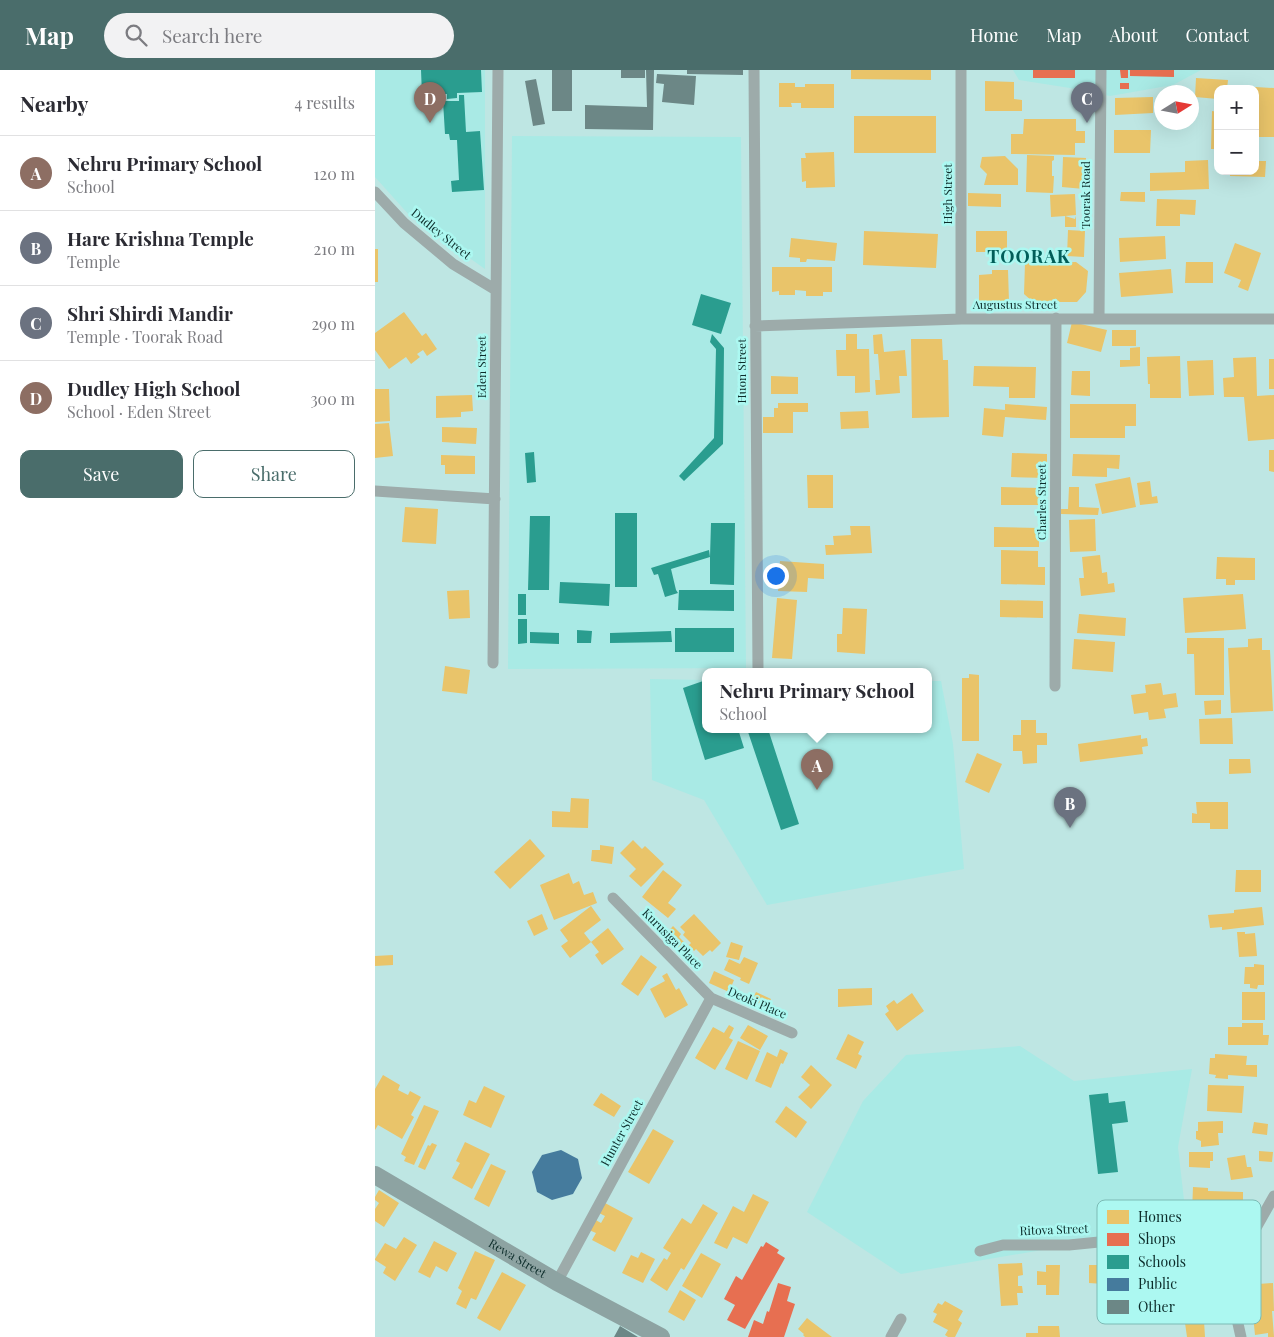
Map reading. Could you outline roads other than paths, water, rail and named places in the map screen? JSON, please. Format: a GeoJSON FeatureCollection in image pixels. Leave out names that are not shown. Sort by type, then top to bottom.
{"type":"FeatureCollection","features":[{"type":"Feature","properties":{"kind":"main road","name":"Rewa Street"},"geometry":{"type":"LineString","coordinates":[[375,1175],[557,1282],[661,1337]]}},
{"type":"Feature","properties":{"kind":"street","name":"Eden Street"},"geometry":{"type":"LineString","coordinates":[[493,663],[498,70]]}},
{"type":"Feature","properties":{"kind":"street","name":"Huon Street"},"geometry":{"type":"LineString","coordinates":[[754,70],[758,668]]}},
{"type":"Feature","properties":{"kind":"street","name":"High Street"},"geometry":{"type":"LineString","coordinates":[[961,70],[961,319]]}},
{"type":"Feature","properties":{"kind":"street","name":"Toorak Road"},"geometry":{"type":"LineString","coordinates":[[1099,319],[1101,70]]}},
{"type":"Feature","properties":{"kind":"street","name":"Dudley Street"},"geometry":{"type":"LineString","coordinates":[[375,192],[404,223],[453,264],[496,290]]}},
{"type":"Feature","properties":{"kind":"street","name":"Charles Street"},"geometry":{"type":"LineString","coordinates":[[1055,686],[1057,318]]}},
{"type":"Feature","properties":{"kind":"street","name":"Augustus Street"},"geometry":{"type":"LineString","coordinates":[[755,326],[961,319],[1274,319]]}},
{"type":"Feature","properties":{"kind":"street"},"geometry":{"type":"LineString","coordinates":[[375,491],[495,499]]}},
{"type":"Feature","properties":{"kind":"street","name":"Kurusiga Place"},"geometry":{"type":"LineString","coordinates":[[613,898],[711,998]]}},
{"type":"Feature","properties":{"kind":"street","name":"Deoki Place"},"geometry":{"type":"LineString","coordinates":[[711,998],[793,1033]]}},
{"type":"Feature","properties":{"kind":"street","name":"Hunter Street"},"geometry":{"type":"LineString","coordinates":[[557,1282],[711,998]]}},
{"type":"Feature","properties":{"kind":"street"},"geometry":{"type":"LineString","coordinates":[[1261,1219],[1274,1196]]}},
{"type":"Feature","properties":{"kind":"street","name":"Ritova Street"},"geometry":{"type":"LineString","coordinates":[[980,1251],[1003,1246],[1069,1245],[1097,1242]]}},
{"type":"Feature","properties":{"kind":"street"},"geometry":{"type":"LineString","coordinates":[[891,1337],[901,1320]]}},
{"type":"Feature","properties":{"kind":"street"},"geometry":{"type":"LineString","coordinates":[[1238,1324],[1241,1337]]}},
{"type":"Feature","properties":{"kind":"place","name":"Dudley High School"},"geometry":{"type":"Point","coordinates":[430,123]}},
{"type":"Feature","properties":{"kind":"place","name":"Shri Shirdi Mandir"},"geometry":{"type":"Point","coordinates":[1087,123]}},
{"type":"Feature","properties":{"kind":"place","name":"Nehru Primary School"},"geometry":{"type":"Point","coordinates":[817,790]}},
{"type":"Feature","properties":{"kind":"place","name":"Hare Krishna Temple"},"geometry":{"type":"Point","coordinates":[1070,828]}},
{"type":"Feature","properties":{"kind":"district","name":"TOORAK"},"geometry":{"type":"Point","coordinates":[1029,257]}}]}
